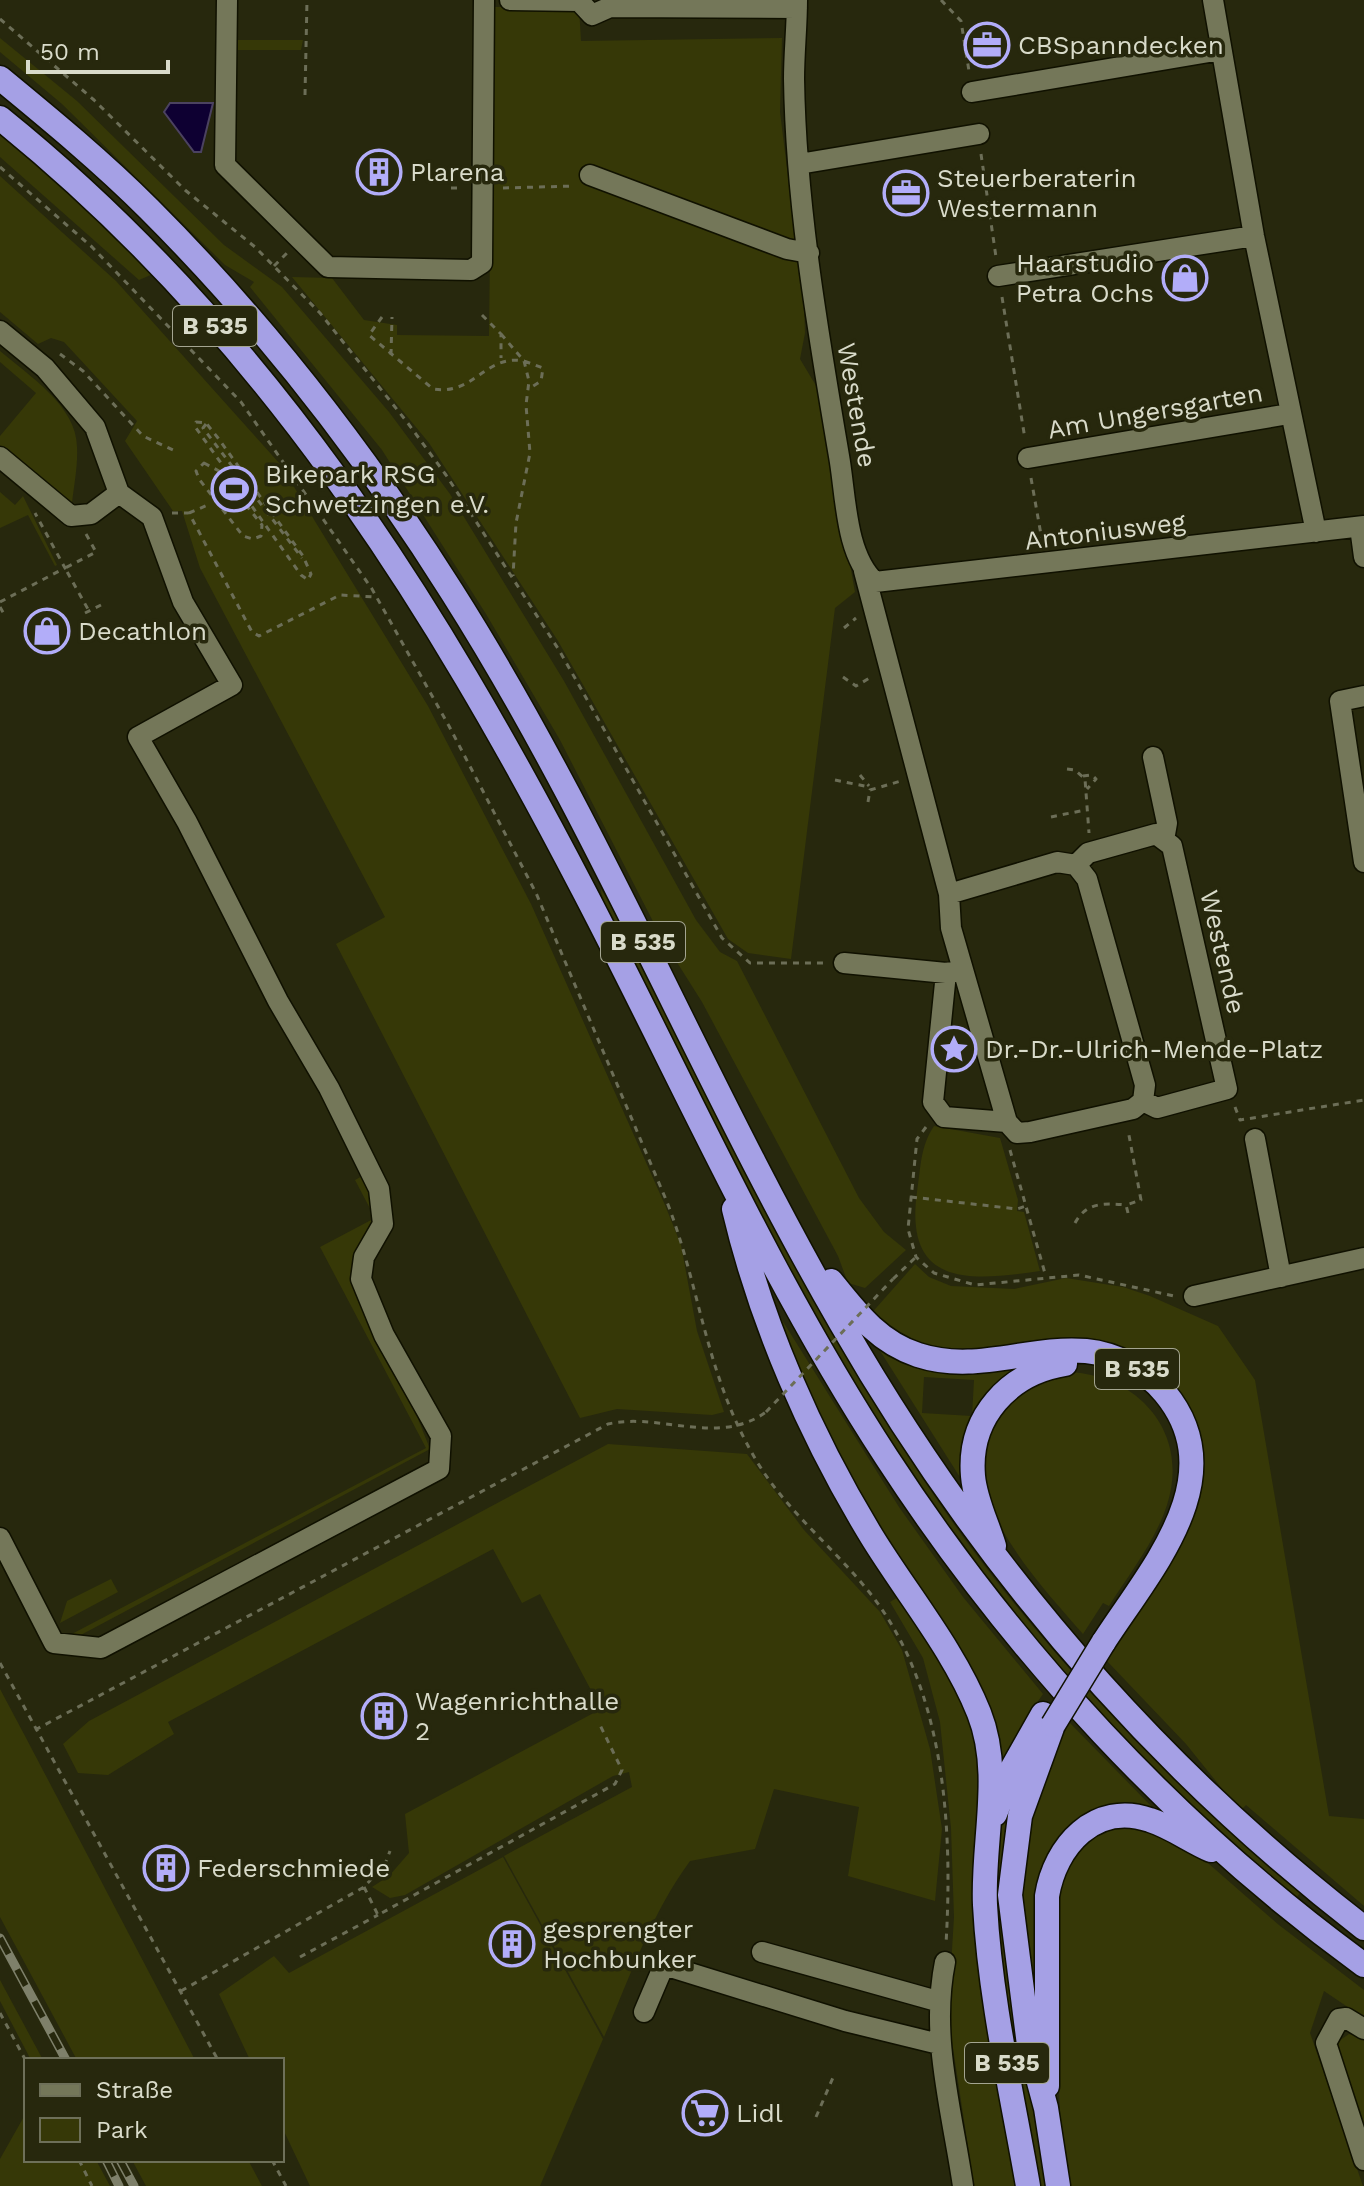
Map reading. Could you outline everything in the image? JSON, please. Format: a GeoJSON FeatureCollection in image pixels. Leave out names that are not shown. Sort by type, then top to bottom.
{"type":"FeatureCollection","features":[{"type":"Feature","properties":{"kind":"highway","name":"B 535"},"geometry":{"type":"LineString","coordinates":[[0,78],[80,144],[211,275],[281,355],[385,490],[454,594],[539,741],[790,1229],[872,1375],[939,1481],[1000,1564],[1113,1700],[1184,1773],[1281,1861],[1364,1928]]}},
{"type":"Feature","properties":{"kind":"highway","name":"B 535"},"geometry":{"type":"LineString","coordinates":[[0,118],[69,177],[171,277],[275,396],[365,514],[448,642],[519,767],[726,1176],[845,1391],[956,1558],[1090,1719],[1233,1860],[1364,1965]]}},
{"type":"Feature","properties":{"kind":"highway","name":"B 535"},"geometry":{"type":"LineString","coordinates":[[726,1176],[742,1245],[778,1344],[821,1443],[872,1537],[979,1712],[989,1762],[985,1879],[987,1940],[1028,2186]]}},
{"type":"Feature","properties":{"kind":"highway","name":"B 535"},"geometry":{"type":"LineString","coordinates":[[790,1229],[865,1323],[901,1348],[963,1363],[1086,1351],[1129,1365],[1166,1394],[1181,1418],[1189,1443],[1192,1478],[1187,1503],[1175,1532],[1099,1638]]}},
{"type":"Feature","properties":{"kind":"highway","name":"B 535"},"geometry":{"type":"LineString","coordinates":[[988,1835],[1013,1767],[1048,1719],[1099,1638],[1152,1548],[1176,1493],[1179,1453],[1173,1431],[1163,1409],[1144,1389],[1103,1367],[1082,1362],[1062,1364],[1038,1370],[1019,1380],[990,1407],[974,1444],[973,1477],[1000,1564]]}},
{"type":"Feature","properties":{"kind":"highway","name":"B 535"},"geometry":{"type":"LineString","coordinates":[[1048,1719],[1020,1816],[1010,1895],[1029,2045],[1046,2108],[1058,2186]]}},
{"type":"Feature","properties":{"kind":"highway","name":"B 535"},"geometry":{"type":"LineString","coordinates":[[1046,2108],[1049,2046],[1047,1896],[1052,1871],[1063,1848],[1092,1824],[1128,1815],[1152,1820],[1233,1860]]}},
{"type":"Feature","properties":{"kind":"street"},"geometry":{"type":"LineString","coordinates":[[227,0],[225,165],[328,267],[471,270],[482,263],[484,0]]}},
{"type":"Feature","properties":{"kind":"street"},"geometry":{"type":"LineString","coordinates":[[510,0],[579,1]]}},
{"type":"Feature","properties":{"kind":"street","name":"Am Ungersgarten"},"geometry":{"type":"LineString","coordinates":[[1213,0],[1254,236],[1316,532]]}},
{"type":"Feature","properties":{"kind":"street","name":"Westende"},"geometry":{"type":"LineString","coordinates":[[579,1],[592,15],[610,7],[797,4],[794,78],[799,164],[822,353],[862,568],[949,894],[955,972],[933,1102],[939,1111]]}},
{"type":"Feature","properties":{"kind":"street"},"geometry":{"type":"LineString","coordinates":[[972,92],[1221,50]]}},
{"type":"Feature","properties":{"kind":"street"},"geometry":{"type":"LineString","coordinates":[[799,164],[979,134]]}},
{"type":"Feature","properties":{"kind":"street"},"geometry":{"type":"LineString","coordinates":[[590,175],[787,249],[809,253]]}},
{"type":"Feature","properties":{"kind":"street"},"geometry":{"type":"LineString","coordinates":[[998,276],[1254,236]]}},
{"type":"Feature","properties":{"kind":"street"},"geometry":{"type":"LineString","coordinates":[[0,331],[35,360],[95,427],[119,493],[152,517],[183,602],[232,685],[138,737],[187,822],[278,1001],[329,1088],[379,1189],[383,1224],[364,1257],[361,1279],[384,1335],[441,1436],[439,1469],[101,1648],[54,1643],[0,1538]]}},
{"type":"Feature","properties":{"kind":"street","name":"Am Ungersgarten"},"geometry":{"type":"LineString","coordinates":[[1028,458],[1289,414]]}},
{"type":"Feature","properties":{"kind":"street"},"geometry":{"type":"LineString","coordinates":[[0,457],[57,508],[80,517],[91,514],[119,493]]}},
{"type":"Feature","properties":{"kind":"street"},"geometry":{"type":"LineString","coordinates":[[1362,527],[1364,557]]}},
{"type":"Feature","properties":{"kind":"street","name":"Antoniusweg"},"geometry":{"type":"LineString","coordinates":[[862,568],[875,582],[894,582],[1362,527]]}},
{"type":"Feature","properties":{"kind":"street"},"geometry":{"type":"LineString","coordinates":[[1364,696],[1340,701],[1364,862]]}},
{"type":"Feature","properties":{"kind":"street"},"geometry":{"type":"LineString","coordinates":[[1076,865],[1096,850],[1156,834],[1164,840],[1167,823],[1153,757]]}},
{"type":"Feature","properties":{"kind":"street","name":"Westende"},"geometry":{"type":"LineString","coordinates":[[1164,840],[1172,846],[1227,1089]]}},
{"type":"Feature","properties":{"kind":"street"},"geometry":{"type":"LineString","coordinates":[[949,894],[1057,862],[1076,865],[1087,879],[1145,1085],[1143,1101]]}},
{"type":"Feature","properties":{"kind":"street"},"geometry":{"type":"LineString","coordinates":[[844,963],[955,972]]}},
{"type":"Feature","properties":{"kind":"street","name":"Westende"},"geometry":{"type":"LineString","coordinates":[[955,972],[1012,1127]]}},
{"type":"Feature","properties":{"kind":"street"},"geometry":{"type":"LineString","coordinates":[[1143,1101],[1157,1108],[1227,1089]]}},
{"type":"Feature","properties":{"kind":"street"},"geometry":{"type":"LineString","coordinates":[[939,1111],[944,1117],[1012,1127],[1124,1111],[1143,1101]]}},
{"type":"Feature","properties":{"kind":"street"},"geometry":{"type":"LineString","coordinates":[[1255,1139],[1281,1277]]}},
{"type":"Feature","properties":{"kind":"street"},"geometry":{"type":"LineString","coordinates":[[1194,1296],[1364,1258]]}},
{"type":"Feature","properties":{"kind":"street"},"geometry":{"type":"LineString","coordinates":[[762,1952],[937,2001]]}},
{"type":"Feature","properties":{"kind":"street"},"geometry":{"type":"LineString","coordinates":[[945,1962],[937,2001],[939,2044],[963,2186]]}},
{"type":"Feature","properties":{"kind":"street"},"geometry":{"type":"LineString","coordinates":[[644,2012],[664,1965],[845,2021],[939,2044]]}},
{"type":"Feature","properties":{"kind":"street"},"geometry":{"type":"LineString","coordinates":[[1364,2029],[1346,2018],[1339,2019],[1326,2043],[1364,2160]]}},
{"type":"Feature","properties":{"kind":"path"},"geometry":{"type":"LineString","coordinates":[[305,95],[307,0]]}},
{"type":"Feature","properties":{"kind":"path"},"geometry":{"type":"LineString","coordinates":[[0,19],[94,100],[185,190],[255,247],[320,313],[438,464],[513,578],[559,650],[722,938],[750,963],[844,963]]}},
{"type":"Feature","properties":{"kind":"path"},"geometry":{"type":"LineString","coordinates":[[0,167],[92,247],[241,402],[376,597],[449,726],[536,893],[683,1242],[704,1339],[721,1392],[775,1489],[802,1523],[863,1585],[905,1646],[923,1694],[936,1748],[947,1889],[945,1962]]}},
{"type":"Feature","properties":{"kind":"path"},"geometry":{"type":"LineString","coordinates":[[481,188],[572,188]]}},
{"type":"Feature","properties":{"kind":"path"},"geometry":{"type":"LineString","coordinates":[[482,315],[524,361],[528,389],[528,473],[516,523],[513,578]]}},
{"type":"Feature","properties":{"kind":"path"},"geometry":{"type":"LineString","coordinates":[[382,317],[369,335],[423,384],[444,391],[467,384],[500,360],[524,361],[537,364],[545,374],[541,381],[528,389]]}},
{"type":"Feature","properties":{"kind":"path"},"geometry":{"type":"LineString","coordinates":[[391,355],[392,317]]}},
{"type":"Feature","properties":{"kind":"path"},"geometry":{"type":"LineString","coordinates":[[500,360],[501,334]]}},
{"type":"Feature","properties":{"kind":"path"},"geometry":{"type":"LineString","coordinates":[[35,360],[48,352],[63,354],[143,436],[173,450]]}},
{"type":"Feature","properties":{"kind":"path"},"geometry":{"type":"LineString","coordinates":[[196,422],[206,423],[305,560],[311,574],[308,580],[301,575],[196,428],[196,422]]}},
{"type":"Feature","properties":{"kind":"path"},"geometry":{"type":"LineString","coordinates":[[204,463],[219,471],[262,525],[261,536],[253,539],[243,536],[196,471],[204,463]]}},
{"type":"Feature","properties":{"kind":"path"},"geometry":{"type":"LineString","coordinates":[[41,491],[35,512],[87,612],[101,605]]}},
{"type":"Feature","properties":{"kind":"path"},"geometry":{"type":"LineString","coordinates":[[152,517],[189,513],[210,504]]}},
{"type":"Feature","properties":{"kind":"path"},"geometry":{"type":"LineString","coordinates":[[189,513],[252,632],[259,636],[340,595],[376,597]]}},
{"type":"Feature","properties":{"kind":"path"},"geometry":{"type":"LineString","coordinates":[[4,614],[0,605],[96,552],[80,517]]}},
{"type":"Feature","properties":{"kind":"path"},"geometry":{"type":"LineString","coordinates":[[843,677],[856,686],[890,672]]}},
{"type":"Feature","properties":{"kind":"path"},"geometry":{"type":"LineString","coordinates":[[1067,769],[1098,778],[1086,791]]}},
{"type":"Feature","properties":{"kind":"path"},"geometry":{"type":"LineString","coordinates":[[860,775],[870,789],[868,802]]}},
{"type":"Feature","properties":{"kind":"path"},"geometry":{"type":"LineString","coordinates":[[1083,776],[1085,810],[1096,850]]}},
{"type":"Feature","properties":{"kind":"path"},"geometry":{"type":"LineString","coordinates":[[835,780],[870,789],[918,777]]}},
{"type":"Feature","properties":{"kind":"path"},"geometry":{"type":"LineString","coordinates":[[1051,817],[1085,810]]}},
{"type":"Feature","properties":{"kind":"path"},"geometry":{"type":"LineString","coordinates":[[1227,1089],[1240,1120],[1364,1100]]}},
{"type":"Feature","properties":{"kind":"path"},"geometry":{"type":"LineString","coordinates":[[939,1111],[917,1139],[908,1229],[916,1257],[934,1273],[975,1285],[1079,1275],[1163,1295],[1194,1296]]}},
{"type":"Feature","properties":{"kind":"path"},"geometry":{"type":"LineString","coordinates":[[1075,1223],[1079,1214],[1094,1205],[1126,1205],[1141,1200],[1124,1111]]}},
{"type":"Feature","properties":{"kind":"path"},"geometry":{"type":"LineString","coordinates":[[1012,1127],[1009,1147],[1046,1277]]}},
{"type":"Feature","properties":{"kind":"path"},"geometry":{"type":"LineString","coordinates":[[911,1197],[1017,1209],[1027,1206]]}},
{"type":"Feature","properties":{"kind":"path"},"geometry":{"type":"LineString","coordinates":[[1126,1205],[1128,1213]]}},
{"type":"Feature","properties":{"kind":"path"},"geometry":{"type":"LineString","coordinates":[[35,1730],[608,1424],[624,1421],[715,1430],[766,1412],[916,1257]]}},
{"type":"Feature","properties":{"kind":"path"},"geometry":{"type":"LineString","coordinates":[[0,1663],[217,2058]]}},
{"type":"Feature","properties":{"kind":"path"},"geometry":{"type":"LineString","coordinates":[[300,1957],[615,1784],[622,1770],[599,1723]]}},
{"type":"Feature","properties":{"kind":"path"},"geometry":{"type":"LineString","coordinates":[[181,1991],[364,1887],[385,1864],[390,1851]]}},
{"type":"Feature","properties":{"kind":"path"},"geometry":{"type":"LineString","coordinates":[[364,1887],[378,1915]]}},
{"type":"Feature","properties":{"kind":"path"},"geometry":{"type":"LineString","coordinates":[[0,2013],[24,2058]]}},
{"type":"Feature","properties":{"kind":"path"},"geometry":{"type":"LineString","coordinates":[[816,2117],[835,2073]]}},
{"type":"Feature","properties":{"kind":"path"},"geometry":{"type":"LineString","coordinates":[[80,2162],[92,2186]]}},
{"type":"Feature","properties":{"kind":"path"},"geometry":{"type":"LineString","coordinates":[[273,2162],[286,2186]]}},
{"type":"Feature","properties":{"kind":"green space"},"geometry":{"type":"Polygon","coordinates":[[[493,7],[579,7],[581,41],[782,38],[780,112],[804,306],[805,333],[800,359],[818,389],[855,592],[835,608],[791,959],[748,953],[728,939],[558,641],[429,443],[292,277],[332,278],[364,320],[397,325],[397,335],[489,336],[493,7]]]}},
{"type":"Feature","properties":{"kind":"green space"},"geometry":{"type":"Polygon","coordinates":[[[0,38],[77,101],[224,245],[282,287],[389,412],[450,494],[564,681],[696,920],[720,952],[737,961],[859,1198],[884,1232],[906,1250],[865,1288],[848,1283],[838,1256],[702,1002],[661,937],[560,740],[486,614],[382,450],[250,287],[254,282],[225,265],[62,104],[0,52],[0,38]]]}},
{"type":"Feature","properties":{"kind":"green space"},"geometry":{"type":"Polygon","coordinates":[[[236,40],[303,40],[301,50],[235,50],[236,40]]]}},
{"type":"Feature","properties":{"kind":"green space"},"geometry":{"type":"Polygon","coordinates":[[[0,126],[153,274],[139,280],[0,157],[0,126]]]}},
{"type":"Feature","properties":{"kind":"green space"},"geometry":{"type":"Polygon","coordinates":[[[0,176],[116,281],[280,464],[428,706],[531,904],[665,1205],[681,1245],[697,1331],[724,1412],[712,1415],[617,1409],[580,1418],[336,944],[385,917],[200,568],[182,511],[173,511],[125,441],[137,421],[64,342],[51,338],[38,344],[0,312],[0,176]]]}},
{"type":"Feature","properties":{"kind":"green space"},"geometry":{"type":"Polygon","coordinates":[[[0,351],[37,381],[69,418],[77,447],[72,503],[69,504],[0,449],[0,436],[36,393],[0,362],[0,351]]]}},
{"type":"Feature","properties":{"kind":"green space"},"geometry":{"type":"Polygon","coordinates":[[[0,492],[15,505],[23,496],[57,565],[28,515],[0,528],[0,492]]]}},
{"type":"Feature","properties":{"kind":"green space"},"geometry":{"type":"Polygon","coordinates":[[[601,889],[814,1299],[855,1372],[946,1513],[1025,1617],[1067,1666],[1156,1761],[1300,1893],[1297,1897],[1180,1793],[1071,1681],[1004,1601],[907,1466],[779,1251],[629,956],[601,889]]]}},
{"type":"Feature","properties":{"kind":"green space"},"geometry":{"type":"Polygon","coordinates":[[[934,1126],[1000,1138],[1018,1200],[1017,1211],[1024,1212],[1040,1271],[989,1277],[966,1276],[947,1271],[931,1261],[921,1246],[916,1223],[922,1158],[934,1126]]]}},
{"type":"Feature","properties":{"kind":"green space"},"geometry":{"type":"Polygon","coordinates":[[[364,1175],[380,1213],[356,1263],[430,1449],[77,1637],[68,1636],[426,1448],[320,1247],[375,1218],[355,1180],[364,1175]]]}},
{"type":"Feature","properties":{"kind":"green space"},"geometry":{"type":"Polygon","coordinates":[[[915,1264],[929,1277],[951,1286],[1014,1289],[1066,1278],[1123,1287],[1218,1326],[1255,1380],[1329,1816],[1364,1819],[1364,1906],[1246,1805],[1240,1811],[1186,1744],[1106,1660],[1198,1482],[1153,1369],[994,1351],[928,1351],[869,1316],[915,1264]]]}},
{"type":"Feature","properties":{"kind":"green space"},"geometry":{"type":"Polygon","coordinates":[[[777,1312],[899,1507],[963,1597],[1043,1694],[1027,1717],[1003,1772],[806,1395],[777,1312]]]}},
{"type":"Feature","properties":{"kind":"green space"},"geometry":{"type":"Polygon","coordinates":[[[877,1346],[1019,1368],[963,1482],[877,1346]],[[924,1377],[922,1413],[972,1416],[974,1380],[924,1377]]]}},
{"type":"Feature","properties":{"kind":"green space"},"geometry":{"type":"Polygon","coordinates":[[[1070,1372],[1118,1384],[1138,1397],[1153,1413],[1165,1433],[1171,1455],[1172,1479],[1167,1505],[1156,1532],[1109,1606],[1103,1603],[1083,1634],[1044,1589],[1004,1532],[989,1502],[982,1472],[984,1443],[1010,1401],[1030,1386],[1070,1372]]]}},
{"type":"Feature","properties":{"kind":"green space"},"geometry":{"type":"Polygon","coordinates":[[[608,1444],[747,1454],[804,1530],[880,1612],[902,1650],[930,1749],[942,1829],[935,1901],[848,1876],[859,1807],[774,1789],[755,1849],[690,1861],[676,1881],[632,1969],[604,2037],[504,1856],[632,1787],[629,1772],[613,1776],[405,1895],[390,1898],[372,1887],[389,1876],[409,1853],[405,1814],[601,1709],[540,1594],[522,1603],[493,1549],[168,1722],[174,1734],[108,1775],[78,1773],[63,1744],[89,1721],[608,1444]]]}},
{"type":"Feature","properties":{"kind":"green space"},"geometry":{"type":"Polygon","coordinates":[[[111,1579],[118,1592],[60,1623],[67,1601],[111,1579]]]}},
{"type":"Feature","properties":{"kind":"green space"},"geometry":{"type":"Polygon","coordinates":[[[903,1594],[980,1730],[979,1826],[972,1873],[978,1960],[1017,2186],[974,2186],[948,2015],[954,1917],[951,1828],[940,1722],[923,1658],[890,1602],[903,1594]]]}},
{"type":"Feature","properties":{"kind":"green space"},"geometry":{"type":"Polygon","coordinates":[[[0,1689],[194,2058],[76,2058],[0,1917],[0,1689]]]}},
{"type":"Feature","properties":{"kind":"green space"},"geometry":{"type":"Polygon","coordinates":[[[1069,1722],[1153,1808],[1060,1840],[1041,2045],[1020,1936],[1019,1852],[1034,1799],[1069,1722]]]}},
{"type":"Feature","properties":{"kind":"green space"},"geometry":{"type":"Polygon","coordinates":[[[1020,1770],[1006,1956],[1046,2186],[1038,2186],[1000,1960],[994,1890],[1001,1827],[1020,1770]]]}},
{"type":"Feature","properties":{"kind":"green space"},"geometry":{"type":"Polygon","coordinates":[[[1141,1825],[1201,1857],[1279,1925],[1364,1990],[1364,2018],[1324,1991],[1310,2033],[1363,2186],[1070,2186],[1060,2115],[1053,1905],[1064,1862],[1101,1828],[1141,1825]]]}},
{"type":"Feature","properties":{"kind":"green space"},"geometry":{"type":"Polygon","coordinates":[[[503,1857],[603,2039],[540,2186],[310,2186],[284,2131],[284,2058],[249,2058],[219,1994],[274,1956],[289,1973],[503,1857]]]}},
{"type":"Feature","properties":{"kind":"green space"},"geometry":{"type":"Polygon","coordinates":[[[0,1980],[42,2058],[30,2058],[0,2001],[0,1980]]]}},
{"type":"Feature","properties":{"kind":"green space"},"geometry":{"type":"Polygon","coordinates":[[[1349,2034],[1364,2038],[1364,2137],[1336,2043],[1349,2034]]]}},
{"type":"Feature","properties":{"kind":"green space"},"geometry":{"type":"Polygon","coordinates":[[[24,2117],[24,2162],[97,2162],[110,2186],[0,2186],[0,2159],[24,2117]]]}},
{"type":"Feature","properties":{"kind":"green space"},"geometry":{"type":"Polygon","coordinates":[[[133,2162],[249,2162],[262,2186],[146,2186],[133,2162]]]}},
{"type":"Feature","properties":{"kind":"shaded area"},"geometry":{"type":"Polygon","coordinates":[[[170,103],[213,103],[201,152],[194,152],[164,112],[170,103]]]}},
{"type":"Feature","properties":{"kind":"railway"},"geometry":{"type":"LineString","coordinates":[[0,1938],[65,2058]]}},
{"type":"Feature","properties":{"kind":"railway"},"geometry":{"type":"LineString","coordinates":[[107,2162],[119,2186]]}},
{"type":"Feature","properties":{"kind":"railway"},"geometry":{"type":"LineString","coordinates":[[121,2162],[134,2186]]}},
{"type":"Feature","properties":{"kind":"place","name":"CBSpanndecken"},"geometry":{"type":"Point","coordinates":[987,45]}},
{"type":"Feature","properties":{"kind":"place","name":"Plarena"},"geometry":{"type":"Point","coordinates":[379,172]}},
{"type":"Feature","properties":{"kind":"place","name":"Steuerberaterin Westermann"},"geometry":{"type":"Point","coordinates":[906,193]}},
{"type":"Feature","properties":{"kind":"place","name":"Haarstudio Petra Ochs"},"geometry":{"type":"Point","coordinates":[1185,278]}},
{"type":"Feature","properties":{"kind":"place","name":"Bikepark RSG Schwetzingen e.V."},"geometry":{"type":"Point","coordinates":[234,489]}},
{"type":"Feature","properties":{"kind":"place","name":"Decathlon"},"geometry":{"type":"Point","coordinates":[47,631]}},
{"type":"Feature","properties":{"kind":"place","name":"Dr.-Dr.-Ulrich-Mende-Platz"},"geometry":{"type":"Point","coordinates":[954,1049]}},
{"type":"Feature","properties":{"kind":"place","name":"Wagenrichthalle 2"},"geometry":{"type":"Point","coordinates":[384,1716]}},
{"type":"Feature","properties":{"kind":"place","name":"Federschmiede"},"geometry":{"type":"Point","coordinates":[166,1868]}},
{"type":"Feature","properties":{"kind":"place","name":"gesprengter Hochbunker"},"geometry":{"type":"Point","coordinates":[512,1944]}},
{"type":"Feature","properties":{"kind":"place","name":"Lidl"},"geometry":{"type":"Point","coordinates":[705,2113]}}]}
